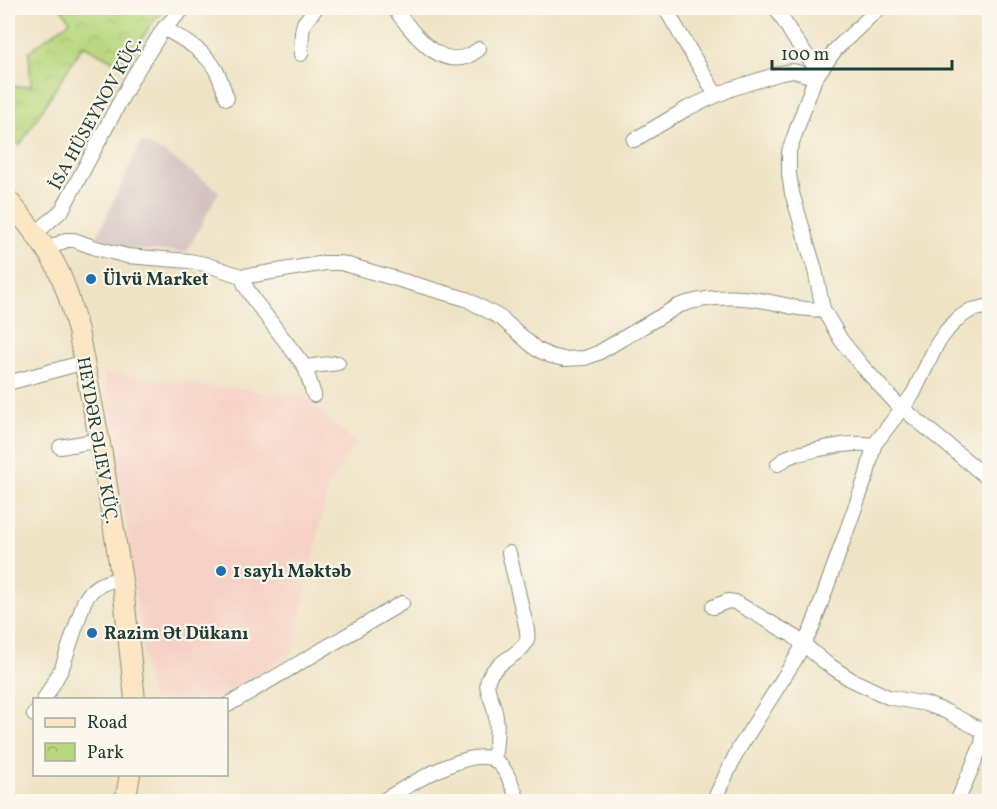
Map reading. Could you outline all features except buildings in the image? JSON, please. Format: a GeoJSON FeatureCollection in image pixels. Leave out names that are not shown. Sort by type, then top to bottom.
{"type":"FeatureCollection","features":[{"type":"Feature","properties":{"kind":"main road","name":"HEYDƏR ƏLIEV KÜÇ."},"geometry":{"type":"LineString","coordinates":[[8,200],[56,266],[70,302],[85,362],[100,440],[122,578],[135,698]]}},
{"type":"Feature","properties":{"kind":"main road"},"geometry":{"type":"LineString","coordinates":[[125,801],[130,776]]}},
{"type":"Feature","properties":{"kind":"street","name":"İSA HÜSEYNOV KÜÇ."},"geometry":{"type":"LineString","coordinates":[[34,233],[62,210],[133,77],[164,28],[184,8]]}},
{"type":"Feature","properties":{"kind":"street"},"geometry":{"type":"LineString","coordinates":[[301,54],[304,23],[316,8]]}},
{"type":"Feature","properties":{"kind":"street"},"geometry":{"type":"LineString","coordinates":[[394,8],[413,34],[428,48],[447,57],[459,59],[470,56],[479,49]]}},
{"type":"Feature","properties":{"kind":"street"},"geometry":{"type":"LineString","coordinates":[[665,8],[716,95]]}},
{"type":"Feature","properties":{"kind":"street"},"geometry":{"type":"LineString","coordinates":[[776,8],[817,75]]}},
{"type":"Feature","properties":{"kind":"street"},"geometry":{"type":"LineString","coordinates":[[879,8],[836,49],[817,75],[789,151],[789,174],[796,211],[815,270],[823,309],[841,340],[895,402],[990,480]]}},
{"type":"Feature","properties":{"kind":"street"},"geometry":{"type":"LineString","coordinates":[[164,28],[205,56],[215,68],[227,98]]}},
{"type":"Feature","properties":{"kind":"street"},"geometry":{"type":"LineString","coordinates":[[634,140],[688,108],[716,95],[781,73],[793,71],[817,75]]}},
{"type":"Feature","properties":{"kind":"street"},"geometry":{"type":"LineString","coordinates":[[46,250],[66,240],[74,240],[127,256],[189,261],[241,276],[325,263],[340,263],[466,299],[501,318],[536,349],[564,359],[585,358],[598,353],[692,300],[740,298],[804,309],[823,309]]}},
{"type":"Feature","properties":{"kind":"street"},"geometry":{"type":"LineString","coordinates":[[241,276],[254,300],[305,367],[314,395]]}},
{"type":"Feature","properties":{"kind":"street"},"geometry":{"type":"LineString","coordinates":[[712,801],[738,750],[804,645],[812,628],[867,474],[873,445],[903,409],[918,386],[937,344],[948,329],[971,310],[990,306]]}},
{"type":"Feature","properties":{"kind":"street"},"geometry":{"type":"LineString","coordinates":[[8,383],[85,362]]}},
{"type":"Feature","properties":{"kind":"street"},"geometry":{"type":"LineString","coordinates":[[305,367],[338,363]]}},
{"type":"Feature","properties":{"kind":"street"},"geometry":{"type":"LineString","coordinates":[[60,447],[100,440]]}},
{"type":"Feature","properties":{"kind":"street"},"geometry":{"type":"LineString","coordinates":[[778,464],[796,454],[854,444],[873,445]]}},
{"type":"Feature","properties":{"kind":"street"},"geometry":{"type":"LineString","coordinates":[[494,760],[497,725],[487,681],[492,673],[527,640],[527,630],[509,554]]}},
{"type":"Feature","properties":{"kind":"street"},"geometry":{"type":"LineString","coordinates":[[45,698],[62,668],[89,592],[101,584],[122,578]]}},
{"type":"Feature","properties":{"kind":"street"},"geometry":{"type":"LineString","coordinates":[[713,607],[735,602],[781,628],[850,680],[888,697],[926,704],[945,711],[981,730],[982,744],[957,801]]}},
{"type":"Feature","properties":{"kind":"street"},"geometry":{"type":"LineString","coordinates":[[228,705],[402,603]]}},
{"type":"Feature","properties":{"kind":"street"},"geometry":{"type":"LineString","coordinates":[[381,801],[424,776],[450,765],[468,759],[484,758],[494,760],[501,767],[510,780],[519,801]]}},
{"type":"Feature","properties":{"kind":"shaded area"},"geometry":{"type":"Polygon","coordinates":[[[141,142],[165,153],[219,191],[187,252],[125,249],[97,237],[141,142]]]}},
{"type":"Feature","properties":{"kind":"shaded area","name":"1 saylı Məktəb"},"geometry":{"type":"Polygon","coordinates":[[[104,373],[306,397],[355,444],[327,491],[294,650],[237,688],[215,698],[150,698],[104,373]]]}},
{"type":"Feature","properties":{"kind":"green space"},"geometry":{"type":"Polygon","coordinates":[[[61,8],[166,8],[151,24],[124,67],[83,45],[20,145],[8,136],[8,87],[31,86],[29,51],[70,21],[61,8]]]}},
{"type":"Feature","properties":{"kind":"place","name":"Ülvü Market"},"geometry":{"type":"Point","coordinates":[91,279]}},
{"type":"Feature","properties":{"kind":"place","name":"1 saylı Məktəb"},"geometry":{"type":"Point","coordinates":[221,571]}},
{"type":"Feature","properties":{"kind":"place","name":"Razim Ət Dükanı"},"geometry":{"type":"Point","coordinates":[92,633]}}]}
